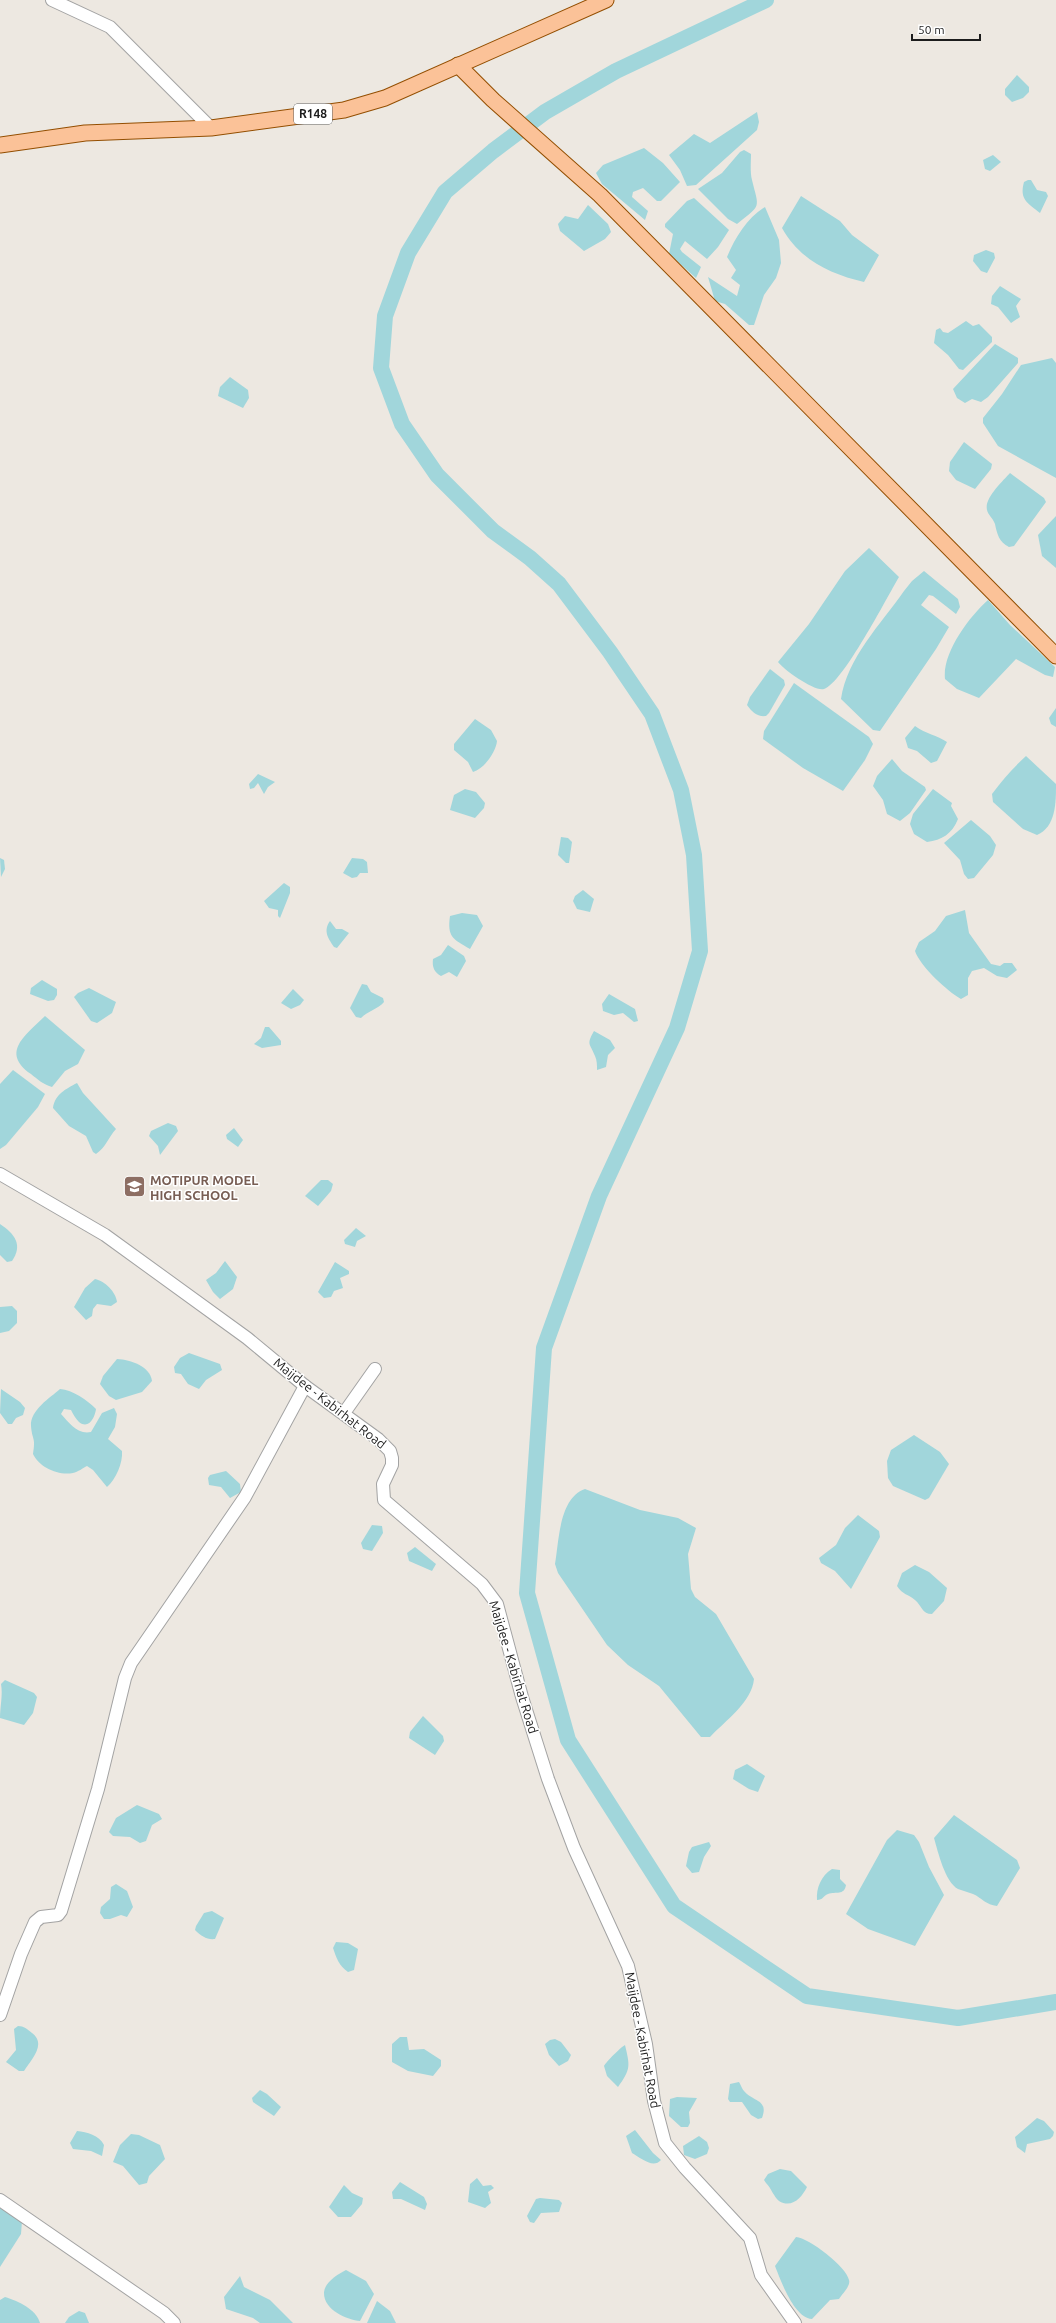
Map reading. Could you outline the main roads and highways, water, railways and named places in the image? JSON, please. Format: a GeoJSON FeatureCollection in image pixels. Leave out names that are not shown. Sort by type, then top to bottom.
{"type":"FeatureCollection","features":[{"type":"Feature","properties":{"kind":"main road","name":"R148"},"geometry":{"type":"LineString","coordinates":[[0,144],[85,133],[211,128],[344,110],[385,98],[606,0]]}},
{"type":"Feature","properties":{"kind":"main road"},"geometry":{"type":"LineString","coordinates":[[458,65],[493,100],[542,145],[600,195],[1056,656]]}},
{"type":"Feature","properties":{"kind":"water"},"geometry":{"type":"Polygon","coordinates":[[[1017,75],[1029,87],[1029,92],[1023,98],[1012,102],[1005,95],[1005,89],[1017,75]]]}},
{"type":"Feature","properties":{"kind":"water"},"geometry":{"type":"Polygon","coordinates":[[[757,112],[759,122],[757,130],[696,185],[687,186],[680,170],[669,155],[694,134],[710,143],[757,112]]]}},
{"type":"Feature","properties":{"kind":"water"},"geometry":{"type":"Polygon","coordinates":[[[644,148],[663,163],[680,182],[661,201],[657,201],[643,188],[633,192],[632,197],[648,211],[645,220],[602,184],[596,173],[603,165],[644,148]]]}},
{"type":"Feature","properties":{"kind":"water"},"geometry":{"type":"Polygon","coordinates":[[[744,150],[751,154],[751,177],[757,201],[755,209],[737,224],[728,219],[698,189],[722,173],[740,152],[744,150]]]}},
{"type":"Feature","properties":{"kind":"water"},"geometry":{"type":"Polygon","coordinates":[[[993,155],[1001,162],[990,171],[985,169],[983,160],[993,155]]]}},
{"type":"Feature","properties":{"kind":"water"},"geometry":{"type":"Polygon","coordinates":[[[1031,180],[1037,190],[1046,192],[1048,196],[1040,213],[1028,204],[1024,197],[1024,182],[1031,180]]]}},
{"type":"Feature","properties":{"kind":"water"},"geometry":{"type":"Polygon","coordinates":[[[801,196],[840,221],[852,235],[879,255],[864,282],[839,275],[817,264],[798,249],[789,239],[782,228],[801,196]]]}},
{"type":"Feature","properties":{"kind":"water"},"geometry":{"type":"Polygon","coordinates":[[[694,198],[729,230],[718,247],[707,259],[685,241],[680,249],[701,267],[696,278],[669,254],[673,234],[665,227],[665,224],[687,201],[694,198]]]}},
{"type":"Feature","properties":{"kind":"water"},"geometry":{"type":"Polygon","coordinates":[[[588,205],[608,224],[611,232],[605,239],[584,251],[560,231],[558,224],[565,216],[578,219],[588,205]]]}},
{"type":"Feature","properties":{"kind":"water"},"geometry":{"type":"Polygon","coordinates":[[[765,207],[779,240],[781,263],[776,278],[764,295],[754,325],[749,325],[725,304],[715,301],[708,277],[737,296],[740,285],[731,278],[736,270],[727,257],[742,229],[765,207]]]}},
{"type":"Feature","properties":{"kind":"water"},"geometry":{"type":"Polygon","coordinates":[[[986,250],[994,253],[995,258],[987,273],[981,271],[973,261],[974,255],[986,250]]]}},
{"type":"Feature","properties":{"kind":"water"},"geometry":{"type":"Polygon","coordinates":[[[1000,286],[1021,299],[1016,306],[1020,317],[1011,323],[998,307],[991,304],[992,296],[1000,286]]]}},
{"type":"Feature","properties":{"kind":"water"},"geometry":{"type":"Polygon","coordinates":[[[966,321],[973,326],[979,324],[992,337],[992,342],[963,370],[959,369],[948,355],[934,343],[936,330],[940,328],[943,332],[948,333],[966,321]]]}},
{"type":"Feature","properties":{"kind":"water"},"geometry":{"type":"Polygon","coordinates":[[[995,344],[1018,358],[1018,363],[988,397],[981,402],[972,399],[965,403],[957,398],[953,389],[995,344]]]}},
{"type":"Feature","properties":{"kind":"water"},"geometry":{"type":"Polygon","coordinates":[[[1052,358],[1056,363],[1056,478],[998,446],[983,423],[983,418],[1002,394],[1021,365],[1052,358]]]}},
{"type":"Feature","properties":{"kind":"water"},"geometry":{"type":"Polygon","coordinates":[[[230,377],[248,390],[249,398],[243,408],[218,396],[220,387],[230,377]]]}},
{"type":"Feature","properties":{"kind":"water"},"geometry":{"type":"Polygon","coordinates":[[[964,442],[992,464],[991,469],[975,489],[956,480],[949,471],[950,462],[964,442]]]}},
{"type":"Feature","properties":{"kind":"water"},"geometry":{"type":"Polygon","coordinates":[[[1010,473],[1044,498],[1046,502],[1014,546],[1009,547],[1003,543],[999,537],[994,522],[987,510],[987,505],[991,495],[1010,473]]]}},
{"type":"Feature","properties":{"kind":"water"},"geometry":{"type":"Polygon","coordinates":[[[1056,516],[1056,568],[1042,556],[1038,535],[1056,516]]]}},
{"type":"Feature","properties":{"kind":"water"},"geometry":{"type":"Polygon","coordinates":[[[869,548],[899,577],[864,638],[842,672],[824,689],[814,687],[793,675],[778,662],[809,624],[845,571],[869,548]]]}},
{"type":"Feature","properties":{"kind":"water"},"geometry":{"type":"Polygon","coordinates":[[[924,571],[958,599],[960,607],[956,614],[933,596],[929,595],[921,605],[949,627],[936,649],[880,731],[873,730],[841,699],[844,684],[850,669],[866,642],[912,581],[924,571]]]}},
{"type":"Feature","properties":{"kind":"water"},"geometry":{"type":"Polygon","coordinates":[[[988,600],[1010,625],[1055,667],[1053,677],[1045,675],[1016,659],[979,698],[957,689],[945,679],[945,669],[952,647],[965,626],[988,600]]]}},
{"type":"Feature","properties":{"kind":"water"},"geometry":{"type":"Polygon","coordinates":[[[770,669],[784,680],[785,685],[769,713],[766,716],[760,716],[753,712],[747,705],[750,697],[770,669]]]}},
{"type":"Feature","properties":{"kind":"water"},"geometry":{"type":"Polygon","coordinates":[[[794,683],[869,737],[873,744],[865,760],[843,791],[803,768],[763,739],[764,731],[794,683]]]}},
{"type":"Feature","properties":{"kind":"water"},"geometry":{"type":"Polygon","coordinates":[[[1056,708],[1056,727],[1051,724],[1049,718],[1056,708]]]}},
{"type":"Feature","properties":{"kind":"water"},"geometry":{"type":"Polygon","coordinates":[[[475,719],[491,730],[497,741],[489,760],[473,772],[468,762],[454,750],[454,744],[475,719]]]}},
{"type":"Feature","properties":{"kind":"water"},"geometry":{"type":"Polygon","coordinates":[[[915,726],[947,742],[937,761],[931,763],[917,751],[908,748],[905,738],[915,726]]]}},
{"type":"Feature","properties":{"kind":"water"},"geometry":{"type":"Polygon","coordinates":[[[1026,756],[1056,784],[1054,813],[1048,826],[1037,835],[1023,829],[993,802],[992,794],[1008,774],[1026,756]]]}},
{"type":"Feature","properties":{"kind":"water"},"geometry":{"type":"Polygon","coordinates":[[[892,759],[902,771],[925,787],[926,790],[910,813],[900,821],[887,814],[883,800],[873,786],[877,776],[892,759]]]}},
{"type":"Feature","properties":{"kind":"water"},"geometry":{"type":"Polygon","coordinates":[[[258,774],[275,782],[268,787],[264,794],[258,783],[254,788],[250,789],[249,784],[258,774]]]}},
{"type":"Feature","properties":{"kind":"water"},"geometry":{"type":"Polygon","coordinates":[[[465,789],[476,792],[485,803],[484,808],[475,818],[450,810],[454,795],[465,789]]]}},
{"type":"Feature","properties":{"kind":"water"},"geometry":{"type":"Polygon","coordinates":[[[933,789],[952,803],[951,806],[958,819],[953,829],[942,838],[927,842],[914,834],[910,824],[913,814],[933,789]]]}},
{"type":"Feature","properties":{"kind":"water"},"geometry":{"type":"Polygon","coordinates":[[[971,820],[990,836],[996,845],[993,855],[974,878],[968,879],[964,874],[960,860],[944,843],[971,820]]]}},
{"type":"Feature","properties":{"kind":"water"},"geometry":{"type":"Polygon","coordinates":[[[561,837],[568,838],[572,842],[569,863],[566,863],[558,855],[561,837]]]}},
{"type":"Feature","properties":{"kind":"water"},"geometry":{"type":"Polygon","coordinates":[[[0,858],[4,860],[5,869],[1,877],[0,858]]]}},
{"type":"Feature","properties":{"kind":"water"},"geometry":{"type":"Polygon","coordinates":[[[352,858],[363,859],[367,862],[368,873],[360,873],[357,877],[352,878],[343,873],[352,858]]]}},
{"type":"Feature","properties":{"kind":"water"},"geometry":{"type":"Polygon","coordinates":[[[284,883],[290,887],[290,893],[280,918],[278,916],[278,910],[269,908],[264,901],[284,883]]]}},
{"type":"Feature","properties":{"kind":"water"},"geometry":{"type":"Polygon","coordinates":[[[583,890],[594,899],[590,912],[577,909],[573,901],[575,896],[583,890]]]}},
{"type":"Feature","properties":{"kind":"water"},"geometry":{"type":"Polygon","coordinates":[[[965,910],[969,933],[991,964],[1000,966],[1004,963],[1012,963],[1017,970],[1007,978],[997,976],[984,968],[972,971],[968,978],[968,995],[961,999],[928,971],[922,964],[915,951],[919,942],[935,931],[946,916],[965,910]]]}},
{"type":"Feature","properties":{"kind":"water"},"geometry":{"type":"Polygon","coordinates":[[[462,913],[477,915],[483,926],[470,949],[455,940],[449,929],[450,916],[462,913]]]}},
{"type":"Feature","properties":{"kind":"water"},"geometry":{"type":"Polygon","coordinates":[[[330,921],[336,929],[342,929],[349,933],[337,948],[334,947],[327,934],[327,928],[330,921]]]}},
{"type":"Feature","properties":{"kind":"water"},"geometry":{"type":"Polygon","coordinates":[[[448,945],[464,956],[466,961],[457,977],[449,972],[441,976],[433,967],[433,959],[441,955],[448,945]]]}},
{"type":"Feature","properties":{"kind":"water"},"geometry":{"type":"Polygon","coordinates":[[[42,980],[57,989],[57,995],[54,1000],[48,1001],[30,994],[31,988],[42,980]]]}},
{"type":"Feature","properties":{"kind":"water"},"geometry":{"type":"Polygon","coordinates":[[[362,984],[367,985],[371,992],[383,998],[384,1002],[361,1018],[356,1017],[350,1008],[362,984]]]}},
{"type":"Feature","properties":{"kind":"water"},"geometry":{"type":"Polygon","coordinates":[[[89,988],[116,1002],[112,1013],[97,1023],[91,1021],[74,997],[78,993],[89,988]]]}},
{"type":"Feature","properties":{"kind":"water"},"geometry":{"type":"Polygon","coordinates":[[[293,989],[304,1000],[300,1005],[291,1009],[281,1003],[293,989]]]}},
{"type":"Feature","properties":{"kind":"water"},"geometry":{"type":"Polygon","coordinates":[[[609,994],[635,1009],[638,1021],[634,1022],[623,1013],[614,1015],[603,1011],[602,1004],[609,994]]]}},
{"type":"Feature","properties":{"kind":"water"},"geometry":{"type":"Polygon","coordinates":[[[45,1016],[85,1050],[78,1064],[65,1071],[52,1087],[33,1076],[22,1066],[17,1058],[19,1044],[30,1030],[45,1016]]]}},
{"type":"Feature","properties":{"kind":"water"},"geometry":{"type":"Polygon","coordinates":[[[265,1027],[269,1027],[281,1041],[281,1045],[262,1048],[254,1044],[261,1038],[265,1027]]]}},
{"type":"Feature","properties":{"kind":"water"},"geometry":{"type":"Polygon","coordinates":[[[594,1031],[610,1040],[615,1048],[608,1055],[606,1067],[597,1070],[596,1059],[589,1042],[594,1031]]]}},
{"type":"Feature","properties":{"kind":"water"},"geometry":{"type":"Polygon","coordinates":[[[13,1070],[45,1094],[38,1107],[6,1145],[0,1149],[0,1084],[13,1070]]]}},
{"type":"Feature","properties":{"kind":"water"},"geometry":{"type":"Polygon","coordinates":[[[77,1083],[83,1093],[116,1129],[96,1154],[93,1152],[86,1136],[69,1126],[53,1108],[56,1099],[65,1090],[77,1083]]]}},
{"type":"Feature","properties":{"kind":"water"},"geometry":{"type":"Polygon","coordinates":[[[168,1123],[176,1126],[178,1131],[160,1155],[158,1146],[149,1136],[151,1131],[168,1123]]]}},
{"type":"Feature","properties":{"kind":"water"},"geometry":{"type":"Polygon","coordinates":[[[234,1128],[243,1140],[238,1147],[227,1139],[226,1135],[234,1128]]]}},
{"type":"Feature","properties":{"kind":"water"},"geometry":{"type":"Polygon","coordinates":[[[321,1180],[328,1180],[333,1184],[331,1191],[318,1206],[305,1196],[321,1180]]]}},
{"type":"Feature","properties":{"kind":"water"},"geometry":{"type":"Polygon","coordinates":[[[0,1224],[10,1232],[16,1240],[17,1250],[12,1261],[7,1262],[0,1255],[0,1224]]]}},
{"type":"Feature","properties":{"kind":"water"},"geometry":{"type":"Polygon","coordinates":[[[356,1228],[366,1236],[357,1241],[355,1247],[345,1244],[344,1240],[356,1228]]]}},
{"type":"Feature","properties":{"kind":"water"},"geometry":{"type":"Polygon","coordinates":[[[225,1261],[237,1277],[233,1289],[220,1299],[213,1292],[206,1280],[216,1273],[225,1261]]]}},
{"type":"Feature","properties":{"kind":"water"},"geometry":{"type":"Polygon","coordinates":[[[335,1262],[349,1271],[349,1274],[340,1278],[343,1288],[334,1291],[331,1297],[324,1298],[318,1292],[335,1262]]]}},
{"type":"Feature","properties":{"kind":"water"},"geometry":{"type":"Polygon","coordinates":[[[95,1279],[103,1282],[115,1294],[117,1302],[111,1306],[97,1304],[93,1309],[92,1316],[86,1320],[74,1307],[85,1288],[95,1279]]]}},
{"type":"Feature","properties":{"kind":"water"},"geometry":{"type":"Polygon","coordinates":[[[12,1306],[17,1311],[17,1323],[9,1331],[0,1333],[0,1307],[12,1306]]]}},
{"type":"Feature","properties":{"kind":"water"},"geometry":{"type":"Polygon","coordinates":[[[189,1353],[220,1364],[222,1370],[206,1380],[199,1389],[188,1384],[181,1374],[175,1373],[174,1367],[180,1358],[189,1353]]]}},
{"type":"Feature","properties":{"kind":"water"},"geometry":{"type":"Polygon","coordinates":[[[117,1359],[134,1362],[148,1371],[152,1381],[142,1392],[116,1400],[109,1396],[100,1384],[103,1376],[117,1359]]]}},
{"type":"Feature","properties":{"kind":"water"},"geometry":{"type":"Polygon","coordinates":[[[1,1389],[20,1402],[25,1408],[23,1415],[16,1418],[12,1424],[8,1424],[0,1413],[1,1389]]]}},
{"type":"Feature","properties":{"kind":"water"},"geometry":{"type":"Polygon","coordinates":[[[60,1389],[70,1391],[80,1396],[96,1409],[91,1422],[89,1424],[83,1424],[79,1422],[71,1410],[64,1409],[61,1414],[82,1432],[91,1432],[102,1413],[114,1408],[117,1414],[115,1427],[108,1439],[122,1451],[122,1456],[116,1475],[107,1487],[93,1470],[87,1466],[79,1471],[67,1474],[55,1472],[44,1467],[33,1454],[34,1441],[31,1426],[34,1415],[41,1405],[60,1389]]]}},
{"type":"Feature","properties":{"kind":"water"},"geometry":{"type":"Polygon","coordinates":[[[914,1435],[940,1452],[949,1464],[929,1498],[925,1500],[893,1486],[888,1478],[887,1461],[891,1450],[914,1435]]]}},
{"type":"Feature","properties":{"kind":"water"},"geometry":{"type":"Polygon","coordinates":[[[226,1471],[240,1484],[241,1492],[230,1498],[221,1487],[209,1485],[208,1478],[210,1475],[226,1471]]]}},
{"type":"Feature","properties":{"kind":"water"},"geometry":{"type":"Polygon","coordinates":[[[585,1489],[640,1510],[678,1518],[696,1528],[688,1554],[691,1589],[695,1597],[716,1614],[754,1679],[748,1696],[737,1711],[710,1737],[701,1737],[659,1686],[628,1665],[607,1645],[558,1573],[555,1564],[559,1533],[565,1511],[570,1501],[576,1494],[585,1489]]]}},
{"type":"Feature","properties":{"kind":"water"},"geometry":{"type":"Polygon","coordinates":[[[858,1515],[879,1531],[880,1537],[851,1589],[835,1571],[821,1563],[819,1558],[836,1545],[845,1528],[858,1515]]]}},
{"type":"Feature","properties":{"kind":"water"},"geometry":{"type":"Polygon","coordinates":[[[372,1525],[382,1526],[383,1533],[372,1551],[363,1549],[361,1543],[372,1525]]]}},
{"type":"Feature","properties":{"kind":"water"},"geometry":{"type":"Polygon","coordinates":[[[415,1547],[436,1564],[432,1571],[409,1561],[407,1553],[415,1547]]]}},
{"type":"Feature","properties":{"kind":"water"},"geometry":{"type":"Polygon","coordinates":[[[915,1565],[929,1572],[947,1588],[944,1601],[932,1614],[926,1613],[915,1600],[903,1593],[897,1586],[902,1573],[915,1565]]]}},
{"type":"Feature","properties":{"kind":"water"},"geometry":{"type":"Polygon","coordinates":[[[5,1680],[34,1693],[37,1697],[33,1713],[24,1725],[0,1718],[2,1692],[1,1684],[5,1680]]]}},
{"type":"Feature","properties":{"kind":"water"},"geometry":{"type":"Polygon","coordinates":[[[423,1716],[443,1736],[444,1741],[435,1755],[409,1738],[410,1732],[423,1716]]]}},
{"type":"Feature","properties":{"kind":"water"},"geometry":{"type":"Polygon","coordinates":[[[747,1764],[765,1776],[758,1792],[749,1789],[733,1779],[735,1770],[747,1764]]]}},
{"type":"Feature","properties":{"kind":"water"},"geometry":{"type":"Polygon","coordinates":[[[137,1805],[159,1814],[162,1819],[152,1825],[146,1841],[140,1843],[130,1837],[113,1836],[109,1832],[116,1818],[137,1805]]]}},
{"type":"Feature","properties":{"kind":"water"},"geometry":{"type":"Polygon","coordinates":[[[954,1815],[1017,1860],[1020,1868],[997,1906],[987,1903],[973,1894],[958,1889],[949,1880],[934,1838],[954,1815]]]}},
{"type":"Feature","properties":{"kind":"water"},"geometry":{"type":"Polygon","coordinates":[[[897,1830],[914,1835],[919,1842],[929,1867],[944,1895],[915,1946],[868,1929],[846,1914],[887,1840],[897,1830]]]}},
{"type":"Feature","properties":{"kind":"water"},"geometry":{"type":"Polygon","coordinates":[[[709,1842],[711,1846],[704,1857],[699,1872],[692,1873],[686,1866],[689,1852],[692,1847],[709,1842]]]}},
{"type":"Feature","properties":{"kind":"water"},"geometry":{"type":"Polygon","coordinates":[[[832,1869],[840,1870],[840,1879],[846,1885],[845,1888],[842,1892],[831,1893],[817,1900],[817,1891],[820,1883],[825,1875],[832,1869]]]}},
{"type":"Feature","properties":{"kind":"water"},"geometry":{"type":"Polygon","coordinates":[[[116,1884],[127,1891],[133,1907],[127,1917],[121,1915],[110,1919],[104,1919],[100,1913],[101,1907],[110,1899],[111,1887],[116,1884]]]}},
{"type":"Feature","properties":{"kind":"water"},"geometry":{"type":"Polygon","coordinates":[[[212,1911],[224,1918],[215,1939],[209,1939],[195,1930],[204,1913],[212,1911]]]}},
{"type":"Feature","properties":{"kind":"water"},"geometry":{"type":"Polygon","coordinates":[[[336,1942],[348,1943],[358,1949],[354,1970],[348,1972],[340,1964],[333,1948],[336,1942]]]}},
{"type":"Feature","properties":{"kind":"water"},"geometry":{"type":"Polygon","coordinates":[[[18,2026],[29,2030],[36,2037],[38,2042],[38,2047],[34,2057],[24,2071],[19,2071],[6,2062],[16,2050],[14,2029],[18,2026]]]}},
{"type":"Feature","properties":{"kind":"water"},"geometry":{"type":"Polygon","coordinates":[[[400,2037],[407,2037],[409,2050],[424,2049],[441,2060],[441,2066],[433,2076],[408,2071],[392,2062],[392,2044],[400,2037]]]}},
{"type":"Feature","properties":{"kind":"water"},"geometry":{"type":"Polygon","coordinates":[[[555,2039],[561,2042],[571,2055],[568,2061],[559,2066],[549,2055],[545,2044],[550,2040],[555,2039]]]}},
{"type":"Feature","properties":{"kind":"water"},"geometry":{"type":"Polygon","coordinates":[[[625,2045],[628,2058],[628,2067],[625,2076],[618,2087],[607,2076],[604,2066],[625,2045]]]}},
{"type":"Feature","properties":{"kind":"water"},"geometry":{"type":"Polygon","coordinates":[[[739,2082],[743,2090],[748,2095],[762,2104],[764,2112],[762,2118],[758,2119],[751,2115],[742,2102],[730,2102],[728,2099],[730,2084],[739,2082]]]}},
{"type":"Feature","properties":{"kind":"water"},"geometry":{"type":"Polygon","coordinates":[[[260,2090],[267,2094],[281,2107],[274,2116],[253,2102],[252,2098],[260,2090]]]}},
{"type":"Feature","properties":{"kind":"water"},"geometry":{"type":"Polygon","coordinates":[[[677,2097],[697,2098],[689,2112],[690,2123],[688,2127],[681,2127],[669,2116],[670,2099],[677,2097]]]}},
{"type":"Feature","properties":{"kind":"water"},"geometry":{"type":"Polygon","coordinates":[[[1037,2118],[1044,2121],[1054,2132],[1053,2136],[1050,2139],[1027,2144],[1025,2153],[1017,2147],[1015,2137],[1037,2118]]]}},
{"type":"Feature","properties":{"kind":"water"},"geometry":{"type":"Polygon","coordinates":[[[635,2130],[653,2153],[661,2160],[651,2163],[632,2153],[626,2136],[635,2130]]]}},
{"type":"Feature","properties":{"kind":"water"},"geometry":{"type":"Polygon","coordinates":[[[77,2131],[96,2136],[102,2142],[104,2145],[102,2156],[91,2151],[73,2149],[70,2143],[77,2131]]]}},
{"type":"Feature","properties":{"kind":"water"},"geometry":{"type":"Polygon","coordinates":[[[131,2134],[139,2135],[160,2145],[165,2159],[149,2176],[147,2183],[139,2185],[123,2166],[113,2162],[120,2145],[131,2134]]]}},
{"type":"Feature","properties":{"kind":"water"},"geometry":{"type":"Polygon","coordinates":[[[699,2136],[707,2142],[709,2148],[707,2154],[695,2159],[684,2155],[683,2146],[699,2136]]]}},
{"type":"Feature","properties":{"kind":"water"},"geometry":{"type":"Polygon","coordinates":[[[780,2169],[791,2171],[807,2187],[802,2195],[792,2203],[788,2204],[779,2201],[764,2180],[768,2174],[780,2169]]]}},
{"type":"Feature","properties":{"kind":"water"},"geometry":{"type":"Polygon","coordinates":[[[477,2178],[483,2186],[491,2185],[494,2188],[488,2192],[491,2203],[485,2208],[468,2202],[470,2184],[477,2178]]]}},
{"type":"Feature","properties":{"kind":"water"},"geometry":{"type":"Polygon","coordinates":[[[400,2182],[424,2197],[427,2204],[425,2210],[401,2199],[393,2199],[392,2192],[400,2182]]]}},
{"type":"Feature","properties":{"kind":"water"},"geometry":{"type":"Polygon","coordinates":[[[344,2185],[352,2193],[363,2198],[362,2204],[351,2217],[338,2217],[329,2207],[344,2185]]]}},
{"type":"Feature","properties":{"kind":"water"},"geometry":{"type":"Polygon","coordinates":[[[536,2199],[559,2200],[562,2203],[559,2212],[541,2213],[534,2223],[530,2222],[527,2216],[536,2199]]]}},
{"type":"Feature","properties":{"kind":"water"},"geometry":{"type":"Polygon","coordinates":[[[0,2203],[22,2221],[21,2234],[0,2267],[0,2203]]]}},
{"type":"Feature","properties":{"kind":"water"},"geometry":{"type":"Polygon","coordinates":[[[796,2237],[809,2242],[827,2254],[842,2268],[847,2274],[849,2280],[848,2287],[839,2299],[830,2300],[812,2319],[805,2317],[794,2306],[775,2266],[796,2237]]]}},
{"type":"Feature","properties":{"kind":"water"},"geometry":{"type":"Polygon","coordinates":[[[346,2270],[366,2281],[374,2294],[360,2321],[349,2319],[337,2313],[327,2304],[325,2298],[325,2288],[329,2282],[346,2270]]]}},
{"type":"Feature","properties":{"kind":"water"},"geometry":{"type":"Polygon","coordinates":[[[240,2276],[244,2287],[270,2300],[293,2323],[260,2323],[253,2318],[226,2309],[224,2297],[240,2276]]]}},
{"type":"Feature","properties":{"kind":"water"},"geometry":{"type":"Polygon","coordinates":[[[5,2297],[26,2306],[35,2314],[40,2323],[0,2323],[0,2300],[5,2297]]]}},
{"type":"Feature","properties":{"kind":"water"},"geometry":{"type":"Polygon","coordinates":[[[377,2301],[390,2311],[396,2323],[367,2323],[377,2301]]]}},
{"type":"Feature","properties":{"kind":"water"},"geometry":{"type":"Polygon","coordinates":[[[79,2311],[85,2313],[89,2323],[65,2323],[69,2317],[79,2311]]]}},
{"type":"Feature","properties":{"kind":"waterway"},"geometry":{"type":"LineString","coordinates":[[766,0],[616,71],[545,112],[493,151],[445,192],[408,253],[385,316],[381,368],[402,424],[437,475],[493,531],[530,558],[559,584],[610,652],[652,714],[681,790],[694,855],[700,951],[677,1028],[599,1196],[544,1348],[527,1593],[568,1740],[674,1906],[807,1996],[958,2018],[1056,2002]]}},
{"type":"Feature","properties":{"kind":"place","name":"MOTIPUR MODEL HIGH SCHOOL"},"geometry":{"type":"Point","coordinates":[134,1187]}}]}
